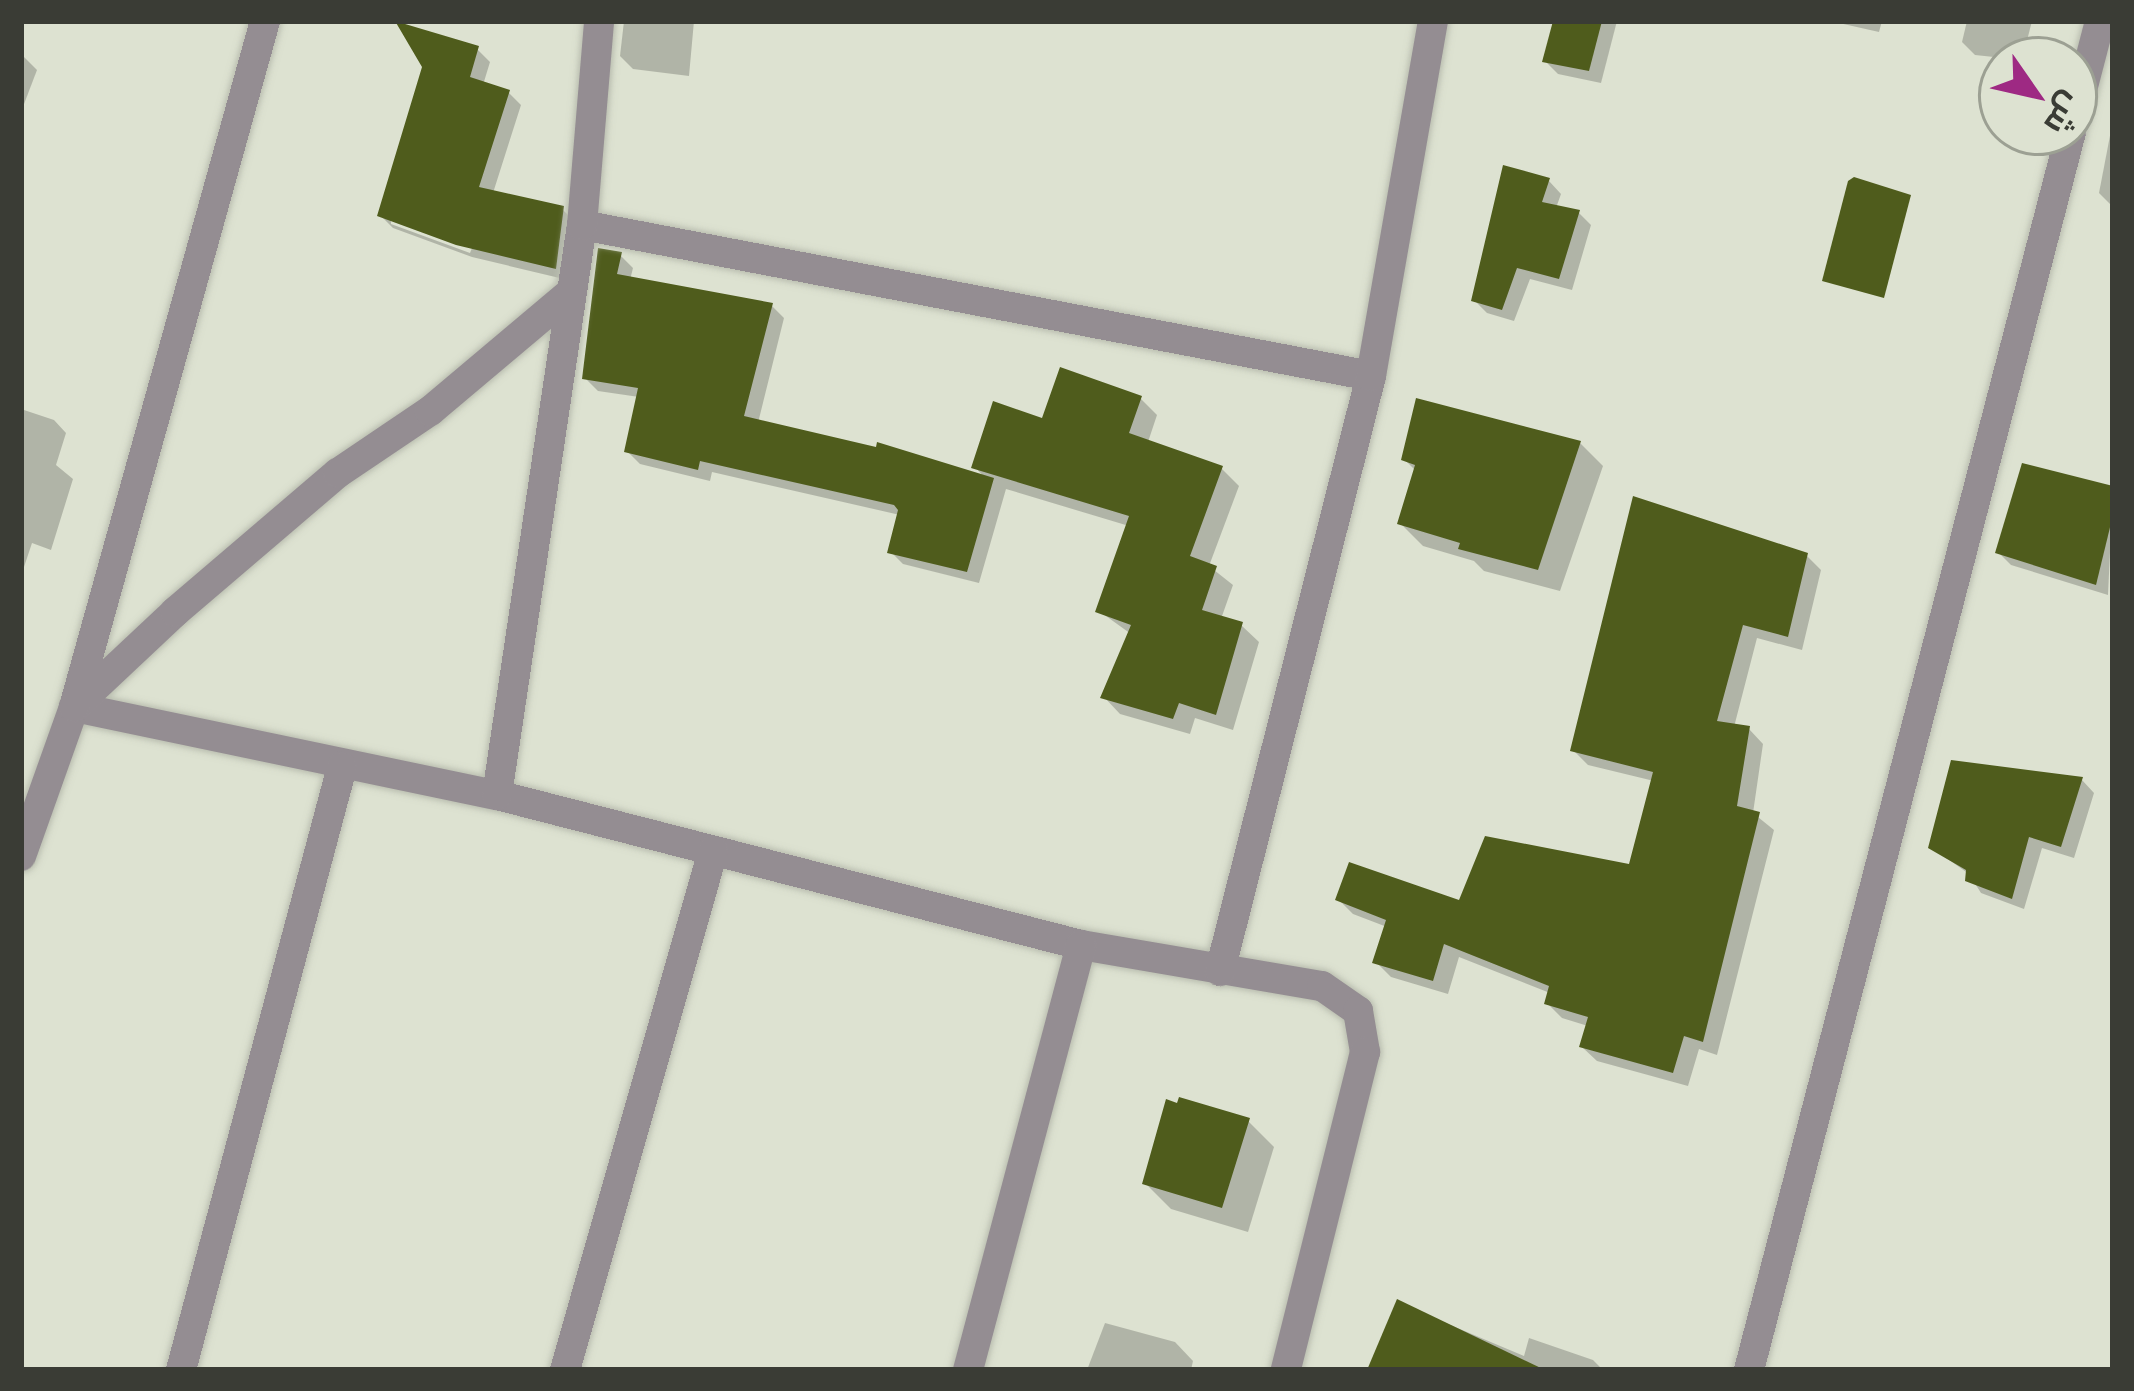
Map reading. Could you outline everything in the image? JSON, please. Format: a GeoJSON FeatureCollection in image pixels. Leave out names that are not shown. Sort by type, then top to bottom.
{"type":"FeatureCollection","features":[{"type":"Feature","properties":{"kind":"street"},"geometry":{"type":"LineString","coordinates":[[21,856],[31,790],[74,706],[265,21]]}},
{"type":"Feature","properties":{"kind":"street"},"geometry":{"type":"LineString","coordinates":[[497,795],[582,225],[599,21]]}},
{"type":"Feature","properties":{"kind":"street"},"geometry":{"type":"LineString","coordinates":[[1220,971],[1371,376],[1432,21]]}},
{"type":"Feature","properties":{"kind":"street"},"geometry":{"type":"LineString","coordinates":[[1749,1370],[2065,156]]}},
{"type":"Feature","properties":{"kind":"street"},"geometry":{"type":"LineString","coordinates":[[582,225],[1371,376]]}},
{"type":"Feature","properties":{"kind":"street"},"geometry":{"type":"LineString","coordinates":[[74,706],[175,611],[338,473],[430,411],[570,293]]}},
{"type":"Feature","properties":{"kind":"street"},"geometry":{"type":"LineString","coordinates":[[74,706],[342,767],[497,795],[1081,945],[1322,986],[1358,1011],[1365,1052],[1286,1370]]}},
{"type":"Feature","properties":{"kind":"street"},"geometry":{"type":"LineString","coordinates":[[181,1370],[342,767]]}},
{"type":"Feature","properties":{"kind":"street"},"geometry":{"type":"LineString","coordinates":[[565,1370],[713,851]]}},
{"type":"Feature","properties":{"kind":"street"},"geometry":{"type":"LineString","coordinates":[[968,1370],[1081,945]]}},
{"type":"Feature","properties":{"kind":"building"},"geometry":{"type":"Polygon","coordinates":[[[395,21],[479,46],[470,77],[510,90],[479,187],[564,206],[556,269],[456,245],[377,216],[422,67],[395,21]]]}},
{"type":"Feature","properties":{"kind":"building"},"geometry":{"type":"Polygon","coordinates":[[[1553,21],[1602,21],[1589,71],[1542,62],[1553,21]]]}},
{"type":"Feature","properties":{"kind":"building"},"geometry":{"type":"Polygon","coordinates":[[[1503,165],[1550,178],[1542,202],[1580,210],[1559,279],[1517,268],[1502,310],[1471,301],[1503,165]]]}},
{"type":"Feature","properties":{"kind":"building"},"geometry":{"type":"Polygon","coordinates":[[[1854,177],[1911,195],[1884,298],[1822,281],[1848,181],[1854,177]]]}},
{"type":"Feature","properties":{"kind":"building"},"geometry":{"type":"Polygon","coordinates":[[[598,248],[622,252],[617,274],[773,303],[744,416],[876,447],[877,442],[994,478],[967,572],[887,553],[898,510],[894,505],[700,461],[698,470],[624,452],[638,388],[582,379],[598,248]]]}},
{"type":"Feature","properties":{"kind":"building"},"geometry":{"type":"Polygon","coordinates":[[[1060,367],[1142,396],[1129,433],[1223,466],[1190,556],[1217,566],[1202,610],[1243,622],[1216,715],[1179,703],[1173,719],[1100,698],[1131,625],[1095,612],[1129,516],[971,468],[993,401],[1042,418],[1060,367]]]}},
{"type":"Feature","properties":{"kind":"building"},"geometry":{"type":"Polygon","coordinates":[[[1416,398],[1581,441],[1538,570],[1458,549],[1460,543],[1397,524],[1415,465],[1401,460],[1416,398]]]}},
{"type":"Feature","properties":{"kind":"building"},"geometry":{"type":"Polygon","coordinates":[[[2022,463],[2113,486],[2113,515],[2096,585],[1995,553],[2022,463]]]}},
{"type":"Feature","properties":{"kind":"building"},"geometry":{"type":"Polygon","coordinates":[[[1633,496],[1808,553],[1788,637],[1743,625],[1717,721],[1750,726],[1737,806],[1760,812],[1703,1042],[1684,1036],[1673,1073],[1579,1047],[1588,1017],[1544,1004],[1549,986],[1444,944],[1433,981],[1372,963],[1386,920],[1335,900],[1349,862],[1459,900],[1485,836],[1629,864],[1653,772],[1570,751],[1633,496]]]}},
{"type":"Feature","properties":{"kind":"building"},"geometry":{"type":"Polygon","coordinates":[[[1951,760],[2083,777],[2061,847],[2029,837],[2012,899],[1965,881],[1966,870],[1928,848],[1951,760]]]}},
{"type":"Feature","properties":{"kind":"building"},"geometry":{"type":"Polygon","coordinates":[[[1179,1097],[1250,1118],[1222,1208],[1142,1184],[1166,1099],[1177,1103],[1179,1097]]]}},
{"type":"Feature","properties":{"kind":"building"},"geometry":{"type":"Polygon","coordinates":[[[1397,1299],[1545,1370],[1367,1370],[1397,1299]]]}}]}
